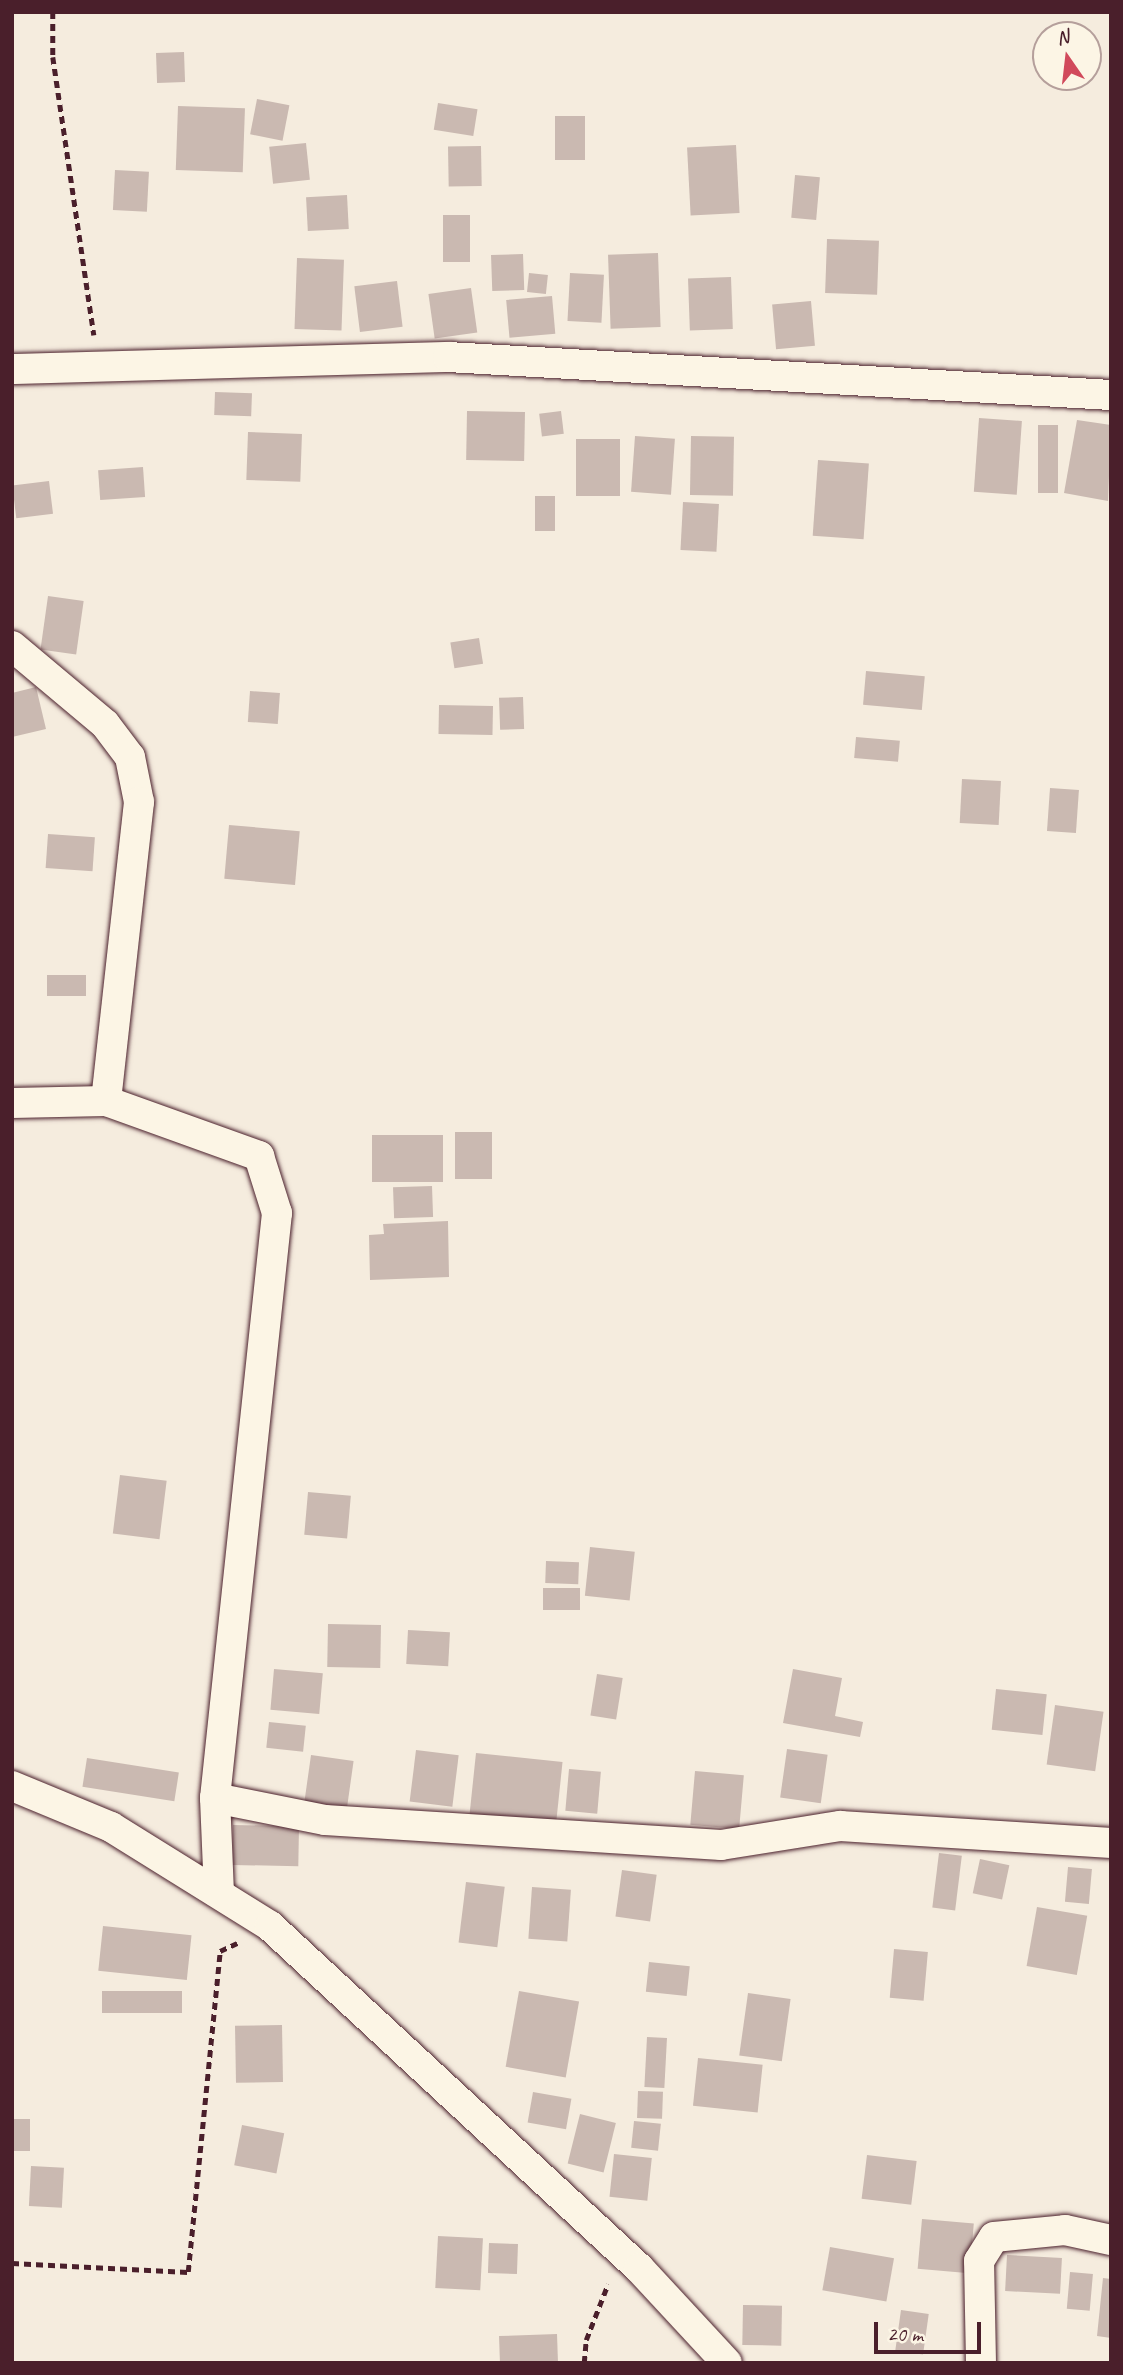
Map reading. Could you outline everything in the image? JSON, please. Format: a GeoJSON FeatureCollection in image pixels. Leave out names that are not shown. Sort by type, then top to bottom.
{"type":"FeatureCollection","features":[{"type":"Feature","properties":{"kind":"street"},"geometry":{"type":"LineString","coordinates":[[12,369],[98,364],[448,357],[1111,394]]}},
{"type":"Feature","properties":{"kind":"street"},"geometry":{"type":"LineString","coordinates":[[12,646],[105,724],[130,757],[139,802],[106,1101]]}},
{"type":"Feature","properties":{"kind":"street"},"geometry":{"type":"LineString","coordinates":[[12,1103],[106,1101],[259,1156],[277,1213],[215,1798],[219,1893]]}},
{"type":"Feature","properties":{"kind":"street"},"geometry":{"type":"LineString","coordinates":[[12,1786],[111,1827],[270,1926],[639,2268],[727,2363]]}},
{"type":"Feature","properties":{"kind":"street"},"geometry":{"type":"LineString","coordinates":[[215,1798],[325,1820],[721,1845],[840,1826],[1111,1843]]}},
{"type":"Feature","properties":{"kind":"street"},"geometry":{"type":"LineString","coordinates":[[981,2363],[979,2261],[994,2237],[1065,2230],[1111,2239]]}},
{"type":"Feature","properties":{"kind":"path"},"geometry":{"type":"LineString","coordinates":[[53,12],[53,57],[98,364]]}},
{"type":"Feature","properties":{"kind":"path"},"geometry":{"type":"LineString","coordinates":[[12,2263],[188,2272],[220,1951],[270,1926]]}},
{"type":"Feature","properties":{"kind":"path"},"geometry":{"type":"LineString","coordinates":[[584,2363],[586,2340],[611,2278],[639,2268]]}},
{"type":"Feature","properties":{"kind":"building"},"geometry":{"type":"Polygon","coordinates":[[[184,52],[185,82],[157,83],[156,53],[184,52]]]}},
{"type":"Feature","properties":{"kind":"building"},"geometry":{"type":"Polygon","coordinates":[[[257,99],[289,105],[283,141],[250,134],[257,99]]]}},
{"type":"Feature","properties":{"kind":"building"},"geometry":{"type":"Polygon","coordinates":[[[438,103],[478,109],[473,136],[434,130],[438,103]]]}},
{"type":"Feature","properties":{"kind":"building"},"geometry":{"type":"Polygon","coordinates":[[[178,106],[245,108],[243,172],[176,170],[178,106]]]}},
{"type":"Feature","properties":{"kind":"building"},"geometry":{"type":"Polygon","coordinates":[[[555,116],[585,116],[585,160],[555,160],[555,116]]]}},
{"type":"Feature","properties":{"kind":"building"},"geometry":{"type":"Polygon","coordinates":[[[306,143],[310,180],[273,184],[269,147],[306,143]]]}},
{"type":"Feature","properties":{"kind":"building"},"geometry":{"type":"Polygon","coordinates":[[[736,145],[740,213],[691,215],[687,148],[736,145]]]}},
{"type":"Feature","properties":{"kind":"building"},"geometry":{"type":"Polygon","coordinates":[[[481,146],[482,186],[449,187],[448,147],[481,146]]]}},
{"type":"Feature","properties":{"kind":"building"},"geometry":{"type":"Polygon","coordinates":[[[115,170],[149,172],[147,212],[113,210],[115,170]]]}},
{"type":"Feature","properties":{"kind":"building"},"geometry":{"type":"Polygon","coordinates":[[[795,175],[820,177],[816,220],[791,218],[795,175]]]}},
{"type":"Feature","properties":{"kind":"building"},"geometry":{"type":"Polygon","coordinates":[[[347,195],[349,229],[308,231],[306,197],[347,195]]]}},
{"type":"Feature","properties":{"kind":"building"},"geometry":{"type":"Polygon","coordinates":[[[443,215],[470,215],[470,262],[443,262],[443,215]]]}},
{"type":"Feature","properties":{"kind":"building"},"geometry":{"type":"Polygon","coordinates":[[[827,239],[879,241],[877,295],[825,293],[827,239]]]}},
{"type":"Feature","properties":{"kind":"building"},"geometry":{"type":"Polygon","coordinates":[[[658,253],[661,327],[611,329],[608,255],[658,253]]]}},
{"type":"Feature","properties":{"kind":"building"},"geometry":{"type":"Polygon","coordinates":[[[523,254],[524,290],[492,291],[491,255],[523,254]]]}},
{"type":"Feature","properties":{"kind":"building"},"geometry":{"type":"Polygon","coordinates":[[[297,258],[344,260],[341,331],[295,329],[297,258]]]}},
{"type":"Feature","properties":{"kind":"building"},"geometry":{"type":"Polygon","coordinates":[[[529,273],[548,275],[546,294],[527,292],[529,273]]]}},
{"type":"Feature","properties":{"kind":"building"},"geometry":{"type":"Polygon","coordinates":[[[570,273],[604,275],[601,323],[567,321],[570,273]]]}},
{"type":"Feature","properties":{"kind":"building"},"geometry":{"type":"Polygon","coordinates":[[[731,277],[733,329],[690,330],[688,279],[731,277]]]}},
{"type":"Feature","properties":{"kind":"building"},"geometry":{"type":"Polygon","coordinates":[[[397,281],[403,327],[360,332],[354,286],[397,281]]]}},
{"type":"Feature","properties":{"kind":"building"},"geometry":{"type":"Polygon","coordinates":[[[471,288],[477,333],[435,339],[428,294],[471,288]]]}},
{"type":"Feature","properties":{"kind":"building"},"geometry":{"type":"Polygon","coordinates":[[[552,296],[555,334],[509,338],[506,300],[552,296]]]}},
{"type":"Feature","properties":{"kind":"building"},"geometry":{"type":"Polygon","coordinates":[[[811,301],[815,346],[776,349],[772,304],[811,301]]]}},
{"type":"Feature","properties":{"kind":"building"},"geometry":{"type":"Polygon","coordinates":[[[215,392],[252,393],[251,416],[214,415],[215,392]]]}},
{"type":"Feature","properties":{"kind":"building"},"geometry":{"type":"Polygon","coordinates":[[[467,411],[525,412],[524,461],[466,460],[467,411]]]}},
{"type":"Feature","properties":{"kind":"building"},"geometry":{"type":"Polygon","coordinates":[[[561,411],[564,434],[542,437],[539,414],[561,411]]]}},
{"type":"Feature","properties":{"kind":"building"},"geometry":{"type":"Polygon","coordinates":[[[979,418],[1022,421],[1017,495],[974,492],[979,418]]]}},
{"type":"Feature","properties":{"kind":"building"},"geometry":{"type":"Polygon","coordinates":[[[1077,420],[1111,425],[1108,501],[1064,493],[1077,420]]]}},
{"type":"Feature","properties":{"kind":"building"},"geometry":{"type":"Polygon","coordinates":[[[1038,425],[1058,425],[1058,493],[1038,493],[1038,425]]]}},
{"type":"Feature","properties":{"kind":"building"},"geometry":{"type":"Polygon","coordinates":[[[248,432],[302,434],[300,482],[246,480],[248,432]]]}},
{"type":"Feature","properties":{"kind":"building"},"geometry":{"type":"Polygon","coordinates":[[[635,436],[675,439],[671,495],[631,492],[635,436]]]}},
{"type":"Feature","properties":{"kind":"building"},"geometry":{"type":"Polygon","coordinates":[[[691,436],[734,437],[733,496],[690,495],[691,436]]]}},
{"type":"Feature","properties":{"kind":"building"},"geometry":{"type":"Polygon","coordinates":[[[576,439],[620,439],[620,496],[576,496],[576,439]]]}},
{"type":"Feature","properties":{"kind":"building"},"geometry":{"type":"Polygon","coordinates":[[[818,460],[869,464],[864,539],[813,536],[818,460]]]}},
{"type":"Feature","properties":{"kind":"building"},"geometry":{"type":"Polygon","coordinates":[[[143,467],[145,497],[100,500],[98,470],[143,467]]]}},
{"type":"Feature","properties":{"kind":"building"},"geometry":{"type":"Polygon","coordinates":[[[49,481],[53,514],[16,518],[12,486],[49,481]]]}},
{"type":"Feature","properties":{"kind":"building"},"geometry":{"type":"Polygon","coordinates":[[[535,496],[555,496],[555,531],[535,531],[535,496]]]}},
{"type":"Feature","properties":{"kind":"building"},"geometry":{"type":"Polygon","coordinates":[[[683,502],[719,504],[716,552],[680,550],[683,502]]]}},
{"type":"Feature","properties":{"kind":"building"},"geometry":{"type":"Polygon","coordinates":[[[48,596],[84,601],[76,654],[40,649],[48,596]]]}},
{"type":"Feature","properties":{"kind":"building"},"geometry":{"type":"Polygon","coordinates":[[[479,638],[483,664],[454,668],[450,643],[479,638]]]}},
{"type":"Feature","properties":{"kind":"building"},"geometry":{"type":"Polygon","coordinates":[[[866,671],[925,676],[922,710],[863,705],[866,671]]]}},
{"type":"Feature","properties":{"kind":"building"},"geometry":{"type":"Polygon","coordinates":[[[36,687],[46,729],[12,737],[12,693],[36,687]]]}},
{"type":"Feature","properties":{"kind":"building"},"geometry":{"type":"Polygon","coordinates":[[[250,691],[280,693],[278,724],[248,722],[250,691]]]}},
{"type":"Feature","properties":{"kind":"building"},"geometry":{"type":"Polygon","coordinates":[[[523,697],[524,729],[500,730],[499,698],[523,697]]]}},
{"type":"Feature","properties":{"kind":"building"},"geometry":{"type":"Polygon","coordinates":[[[439,705],[493,706],[492,735],[438,734],[439,705]]]}},
{"type":"Feature","properties":{"kind":"building"},"geometry":{"type":"Polygon","coordinates":[[[856,737],[900,741],[898,762],[854,758],[856,737]]]}},
{"type":"Feature","properties":{"kind":"building"},"geometry":{"type":"Polygon","coordinates":[[[962,779],[1001,781],[999,825],[960,823],[962,779]]]}},
{"type":"Feature","properties":{"kind":"building"},"geometry":{"type":"Polygon","coordinates":[[[1050,788],[1079,790],[1076,833],[1047,831],[1050,788]]]}},
{"type":"Feature","properties":{"kind":"building"},"geometry":{"type":"Polygon","coordinates":[[[229,825],[300,831],[295,885],[224,879],[229,825]]]}},
{"type":"Feature","properties":{"kind":"building"},"geometry":{"type":"Polygon","coordinates":[[[48,834],[95,837],[93,871],[46,868],[48,834]]]}},
{"type":"Feature","properties":{"kind":"building"},"geometry":{"type":"Polygon","coordinates":[[[47,975],[86,975],[86,996],[47,996],[47,975]]]}},
{"type":"Feature","properties":{"kind":"building"},"geometry":{"type":"Polygon","coordinates":[[[455,1132],[492,1132],[492,1179],[455,1179],[455,1132]]]}},
{"type":"Feature","properties":{"kind":"building"},"geometry":{"type":"Polygon","coordinates":[[[372,1135],[443,1135],[443,1182],[372,1182],[372,1135]]]}},
{"type":"Feature","properties":{"kind":"building"},"geometry":{"type":"Polygon","coordinates":[[[432,1186],[433,1217],[394,1218],[393,1187],[432,1186]]]}},
{"type":"Feature","properties":{"kind":"building"},"geometry":{"type":"Polygon","coordinates":[[[448,1221],[449,1277],[370,1280],[369,1235],[384,1234],[383,1224],[448,1221]]]}},
{"type":"Feature","properties":{"kind":"building"},"geometry":{"type":"Polygon","coordinates":[[[120,1475],[167,1481],[159,1539],[113,1534],[120,1475]]]}},
{"type":"Feature","properties":{"kind":"building"},"geometry":{"type":"Polygon","coordinates":[[[308,1492],[351,1496],[347,1539],[304,1535],[308,1492]]]}},
{"type":"Feature","properties":{"kind":"building"},"geometry":{"type":"Polygon","coordinates":[[[590,1547],[635,1552],[630,1600],[585,1596],[590,1547]]]}},
{"type":"Feature","properties":{"kind":"building"},"geometry":{"type":"Polygon","coordinates":[[[546,1561],[579,1562],[578,1584],[545,1583],[546,1561]]]}},
{"type":"Feature","properties":{"kind":"building"},"geometry":{"type":"Polygon","coordinates":[[[543,1588],[580,1588],[580,1610],[543,1610],[543,1588]]]}},
{"type":"Feature","properties":{"kind":"building"},"geometry":{"type":"Polygon","coordinates":[[[328,1624],[381,1625],[380,1668],[327,1667],[328,1624]]]}},
{"type":"Feature","properties":{"kind":"building"},"geometry":{"type":"Polygon","coordinates":[[[408,1630],[450,1632],[448,1666],[406,1664],[408,1630]]]}},
{"type":"Feature","properties":{"kind":"building"},"geometry":{"type":"Polygon","coordinates":[[[274,1669],[323,1673],[319,1714],[270,1710],[274,1669]]]}},
{"type":"Feature","properties":{"kind":"building"},"geometry":{"type":"Polygon","coordinates":[[[793,1669],[842,1678],[835,1716],[863,1722],[860,1737],[783,1723],[793,1669]]]}},
{"type":"Feature","properties":{"kind":"building"},"geometry":{"type":"Polygon","coordinates":[[[597,1674],[623,1678],[616,1720],[590,1715],[597,1674]]]}},
{"type":"Feature","properties":{"kind":"building"},"geometry":{"type":"Polygon","coordinates":[[[996,1689],[1047,1694],[1042,1735],[992,1730],[996,1689]]]}},
{"type":"Feature","properties":{"kind":"building"},"geometry":{"type":"Polygon","coordinates":[[[1055,1705],[1104,1712],[1095,1771],[1047,1764],[1055,1705]]]}},
{"type":"Feature","properties":{"kind":"building"},"geometry":{"type":"Polygon","coordinates":[[[269,1722],[306,1726],[303,1752],[266,1748],[269,1722]]]}},
{"type":"Feature","properties":{"kind":"building"},"geometry":{"type":"Polygon","coordinates":[[[787,1749],[828,1755],[821,1803],[780,1798],[787,1749]]]}},
{"type":"Feature","properties":{"kind":"building"},"geometry":{"type":"Polygon","coordinates":[[[416,1750],[459,1755],[452,1807],[410,1802],[416,1750]]]}},
{"type":"Feature","properties":{"kind":"building"},"geometry":{"type":"Polygon","coordinates":[[[476,1753],[563,1762],[556,1825],[469,1816],[476,1753]]]}},
{"type":"Feature","properties":{"kind":"building"},"geometry":{"type":"Polygon","coordinates":[[[311,1755],[354,1761],[347,1808],[304,1802],[311,1755]]]}},
{"type":"Feature","properties":{"kind":"building"},"geometry":{"type":"Polygon","coordinates":[[[87,1758],[179,1773],[174,1801],[82,1787],[87,1758]]]}},
{"type":"Feature","properties":{"kind":"building"},"geometry":{"type":"Polygon","coordinates":[[[569,1769],[601,1772],[597,1814],[565,1811],[569,1769]]]}},
{"type":"Feature","properties":{"kind":"building"},"geometry":{"type":"Polygon","coordinates":[[[695,1771],[744,1775],[739,1829],[690,1825],[695,1771]]]}},
{"type":"Feature","properties":{"kind":"building"},"geometry":{"type":"Polygon","coordinates":[[[233,1825],[299,1826],[298,1866],[232,1865],[233,1825]]]}},
{"type":"Feature","properties":{"kind":"building"},"geometry":{"type":"Polygon","coordinates":[[[939,1853],[962,1856],[955,1910],[932,1908],[939,1853]]]}},
{"type":"Feature","properties":{"kind":"building"},"geometry":{"type":"Polygon","coordinates":[[[980,1859],[1009,1865],[1002,1899],[973,1893],[980,1859]]]}},
{"type":"Feature","properties":{"kind":"building"},"geometry":{"type":"Polygon","coordinates":[[[1068,1867],[1092,1869],[1089,1904],[1065,1902],[1068,1867]]]}},
{"type":"Feature","properties":{"kind":"building"},"geometry":{"type":"Polygon","coordinates":[[[622,1870],[657,1875],[650,1921],[615,1917],[622,1870]]]}},
{"type":"Feature","properties":{"kind":"building"},"geometry":{"type":"Polygon","coordinates":[[[466,1882],[505,1887],[497,1947],[459,1943],[466,1882]]]}},
{"type":"Feature","properties":{"kind":"building"},"geometry":{"type":"Polygon","coordinates":[[[532,1887],[571,1890],[567,1942],[528,1939],[532,1887]]]}},
{"type":"Feature","properties":{"kind":"building"},"geometry":{"type":"Polygon","coordinates":[[[1037,1907],[1087,1916],[1077,1975],[1027,1966],[1037,1907]]]}},
{"type":"Feature","properties":{"kind":"building"},"geometry":{"type":"Polygon","coordinates":[[[103,1926],[192,1935],[187,1980],[98,1971],[103,1926]]]}},
{"type":"Feature","properties":{"kind":"building"},"geometry":{"type":"Polygon","coordinates":[[[894,1949],[928,1952],[924,2001],[890,1998],[894,1949]]]}},
{"type":"Feature","properties":{"kind":"building"},"geometry":{"type":"Polygon","coordinates":[[[649,1962],[690,1966],[687,1996],[646,1992],[649,1962]]]}},
{"type":"Feature","properties":{"kind":"building"},"geometry":{"type":"Polygon","coordinates":[[[102,1991],[182,1991],[182,2013],[102,2013],[102,1991]]]}},
{"type":"Feature","properties":{"kind":"building"},"geometry":{"type":"Polygon","coordinates":[[[519,1991],[579,2002],[566,2077],[506,2067],[519,1991]]]}},
{"type":"Feature","properties":{"kind":"building"},"geometry":{"type":"Polygon","coordinates":[[[748,1993],[791,1999],[782,2061],[739,2055],[748,1993]]]}},
{"type":"Feature","properties":{"kind":"building"},"geometry":{"type":"Polygon","coordinates":[[[282,2025],[283,2082],[236,2083],[235,2026],[282,2025]]]}},
{"type":"Feature","properties":{"kind":"building"},"geometry":{"type":"Polygon","coordinates":[[[647,2037],[667,2038],[664,2088],[644,2087],[647,2037]]]}},
{"type":"Feature","properties":{"kind":"building"},"geometry":{"type":"Polygon","coordinates":[[[698,2058],[763,2065],[758,2113],[693,2106],[698,2058]]]}},
{"type":"Feature","properties":{"kind":"building"},"geometry":{"type":"Polygon","coordinates":[[[638,2091],[663,2092],[662,2119],[637,2118],[638,2091]]]}},
{"type":"Feature","properties":{"kind":"building"},"geometry":{"type":"Polygon","coordinates":[[[533,2092],[571,2099],[566,2129],[528,2123],[533,2092]]]}},
{"type":"Feature","properties":{"kind":"building"},"geometry":{"type":"Polygon","coordinates":[[[580,2114],[616,2123],[604,2172],[568,2163],[580,2114]]]}},
{"type":"Feature","properties":{"kind":"building"},"geometry":{"type":"Polygon","coordinates":[[[12,2119],[30,2119],[30,2151],[12,2151],[12,2119]]]}},
{"type":"Feature","properties":{"kind":"building"},"geometry":{"type":"Polygon","coordinates":[[[634,2121],[661,2124],[658,2151],[631,2148],[634,2121]]]}},
{"type":"Feature","properties":{"kind":"building"},"geometry":{"type":"Polygon","coordinates":[[[242,2125],[284,2133],[276,2173],[234,2165],[242,2125]]]}},
{"type":"Feature","properties":{"kind":"building"},"geometry":{"type":"Polygon","coordinates":[[[614,2154],[652,2158],[647,2201],[610,2197],[614,2154]]]}},
{"type":"Feature","properties":{"kind":"building"},"geometry":{"type":"Polygon","coordinates":[[[867,2155],[917,2161],[911,2205],[862,2199],[867,2155]]]}},
{"type":"Feature","properties":{"kind":"building"},"geometry":{"type":"Polygon","coordinates":[[[31,2166],[64,2168],[62,2208],[29,2206],[31,2166]]]}},
{"type":"Feature","properties":{"kind":"building"},"geometry":{"type":"Polygon","coordinates":[[[922,2219],[974,2224],[969,2273],[918,2269],[922,2219]]]}},
{"type":"Feature","properties":{"kind":"building"},"geometry":{"type":"Polygon","coordinates":[[[438,2236],[483,2238],[480,2290],[435,2288],[438,2236]]]}},
{"type":"Feature","properties":{"kind":"building"},"geometry":{"type":"Polygon","coordinates":[[[489,2243],[518,2244],[517,2274],[488,2273],[489,2243]]]}},
{"type":"Feature","properties":{"kind":"building"},"geometry":{"type":"Polygon","coordinates":[[[830,2247],[894,2258],[886,2302],[822,2290],[830,2247]]]}},
{"type":"Feature","properties":{"kind":"building"},"geometry":{"type":"Polygon","coordinates":[[[1007,2255],[1062,2258],[1060,2294],[1005,2291],[1007,2255]]]}},
{"type":"Feature","properties":{"kind":"building"},"geometry":{"type":"Polygon","coordinates":[[[1070,2272],[1093,2274],[1090,2311],[1067,2309],[1070,2272]]]}},
{"type":"Feature","properties":{"kind":"building"},"geometry":{"type":"Polygon","coordinates":[[[1103,2278],[1111,2279],[1111,2338],[1097,2336],[1103,2278]]]}},
{"type":"Feature","properties":{"kind":"building"},"geometry":{"type":"Polygon","coordinates":[[[743,2305],[782,2306],[781,2346],[742,2345],[743,2305]]]}},
{"type":"Feature","properties":{"kind":"building"},"geometry":{"type":"Polygon","coordinates":[[[901,2310],[929,2314],[923,2354],[895,2351],[901,2310]]]}},
{"type":"Feature","properties":{"kind":"building"},"geometry":{"type":"Polygon","coordinates":[[[557,2334],[558,2363],[500,2363],[499,2336],[557,2334]]]}}]}
